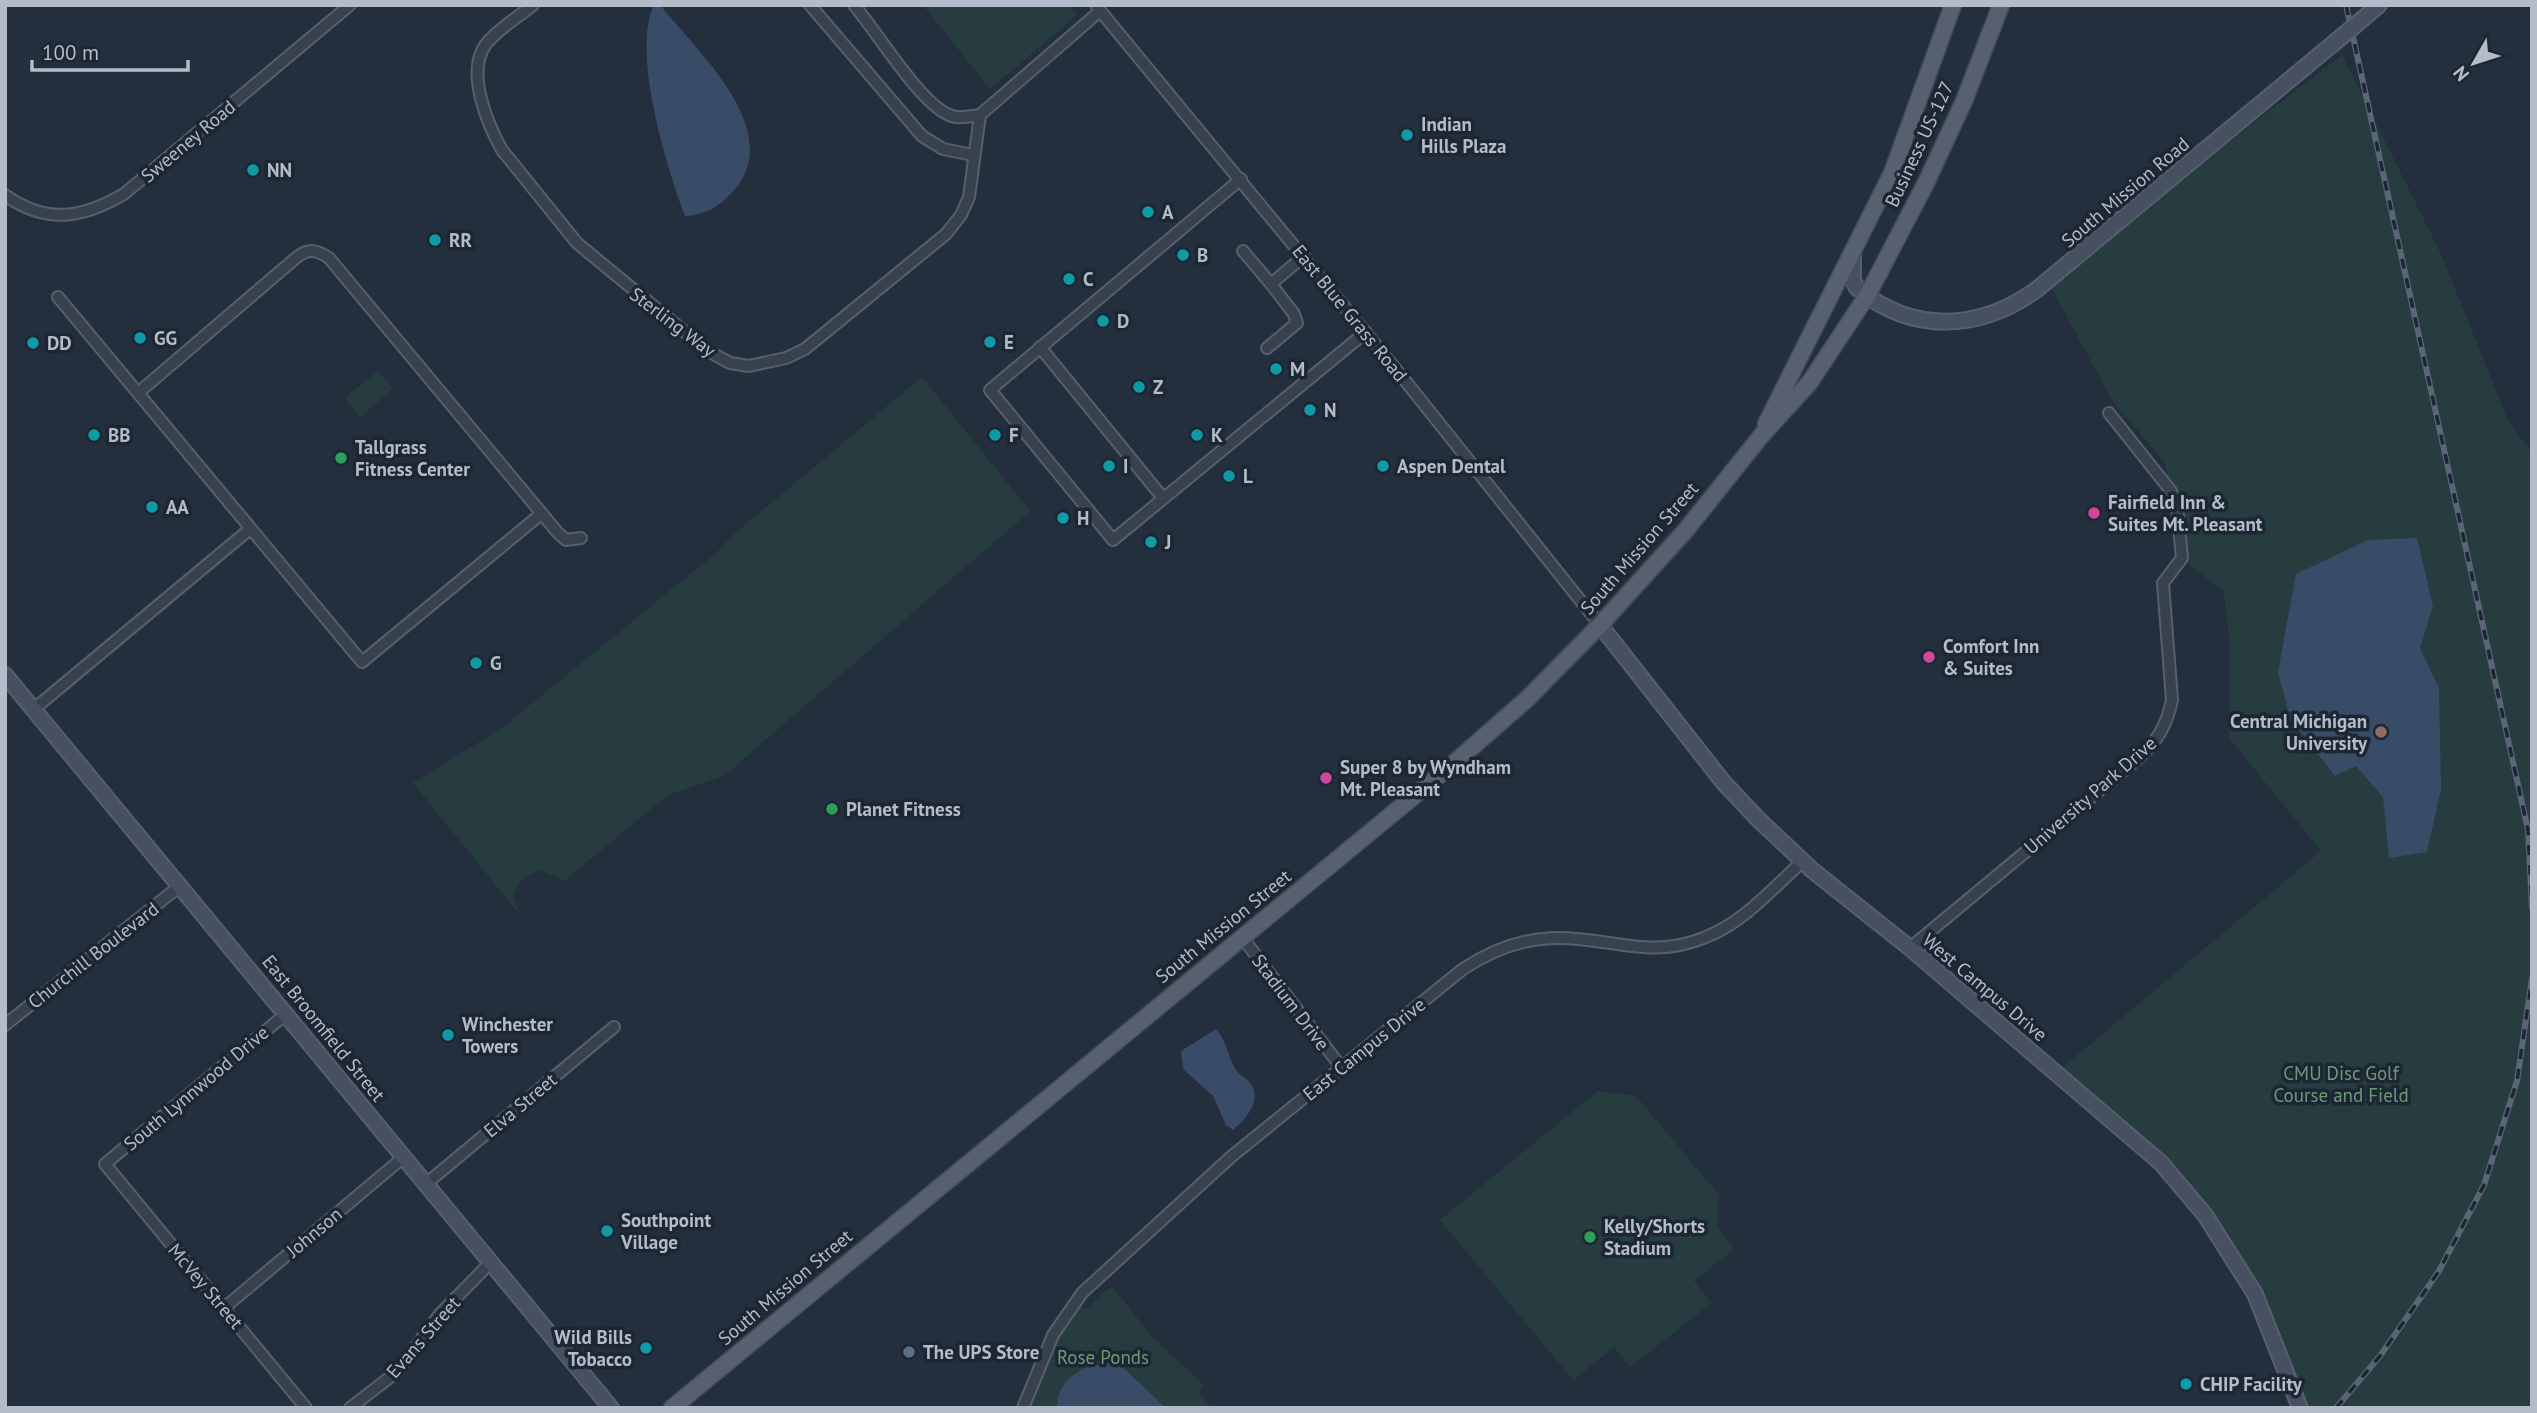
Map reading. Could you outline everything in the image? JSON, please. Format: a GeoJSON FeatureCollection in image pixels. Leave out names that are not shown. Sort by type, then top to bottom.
{"type":"FeatureCollection","features":[{"type":"Feature","properties":{"kind":"main road","name":"Business US-127"},"geometry":{"type":"LineString","coordinates":[[1853,254],[1892,173],[1953,5]]}},
{"type":"Feature","properties":{"kind":"main road"},"geometry":{"type":"LineString","coordinates":[[1993,5],[1994,24]]}},
{"type":"Feature","properties":{"kind":"main road","name":"Business US-127"},"geometry":{"type":"LineString","coordinates":[[1867,296],[1926,183],[1964,101],[2001,5]]}},
{"type":"Feature","properties":{"kind":"main road","name":"South Mission Road"},"geometry":{"type":"LineString","coordinates":[[1867,296],[1892,310],[1926,323],[1961,323],[2008,308],[2036,290],[2379,5]]}},
{"type":"Feature","properties":{"kind":"main road"},"geometry":{"type":"LineString","coordinates":[[1853,254],[1853,280],[1867,296]]}},
{"type":"Feature","properties":{"kind":"main road","name":"South Mission Street"},"geometry":{"type":"LineString","coordinates":[[1761,436],[1853,254]]}},
{"type":"Feature","properties":{"kind":"main road","name":"South Mission Street"},"geometry":{"type":"LineString","coordinates":[[671,1408],[1454,763],[1527,699],[1600,625],[1686,530],[1761,436],[1810,382],[1867,296]]}},
{"type":"Feature","properties":{"kind":"main road","name":"West Campus Drive"},"geometry":{"type":"LineString","coordinates":[[1600,625],[1724,783],[1802,861],[1910,948],[2161,1163],[2205,1215],[2255,1294],[2300,1408]]}},
{"type":"Feature","properties":{"kind":"main road","name":"East Broomfield Street"},"geometry":{"type":"LineString","coordinates":[[5,675],[611,1408]]}},
{"type":"Feature","properties":{"kind":"street","name":"Sweeney Road"},"geometry":{"type":"LineString","coordinates":[[5,195],[38,212],[65,216],[96,211],[124,194],[350,5]]}},
{"type":"Feature","properties":{"kind":"street","name":"Sterling Way"},"geometry":{"type":"LineString","coordinates":[[533,5],[484,47],[478,66],[479,83],[494,136],[502,150],[577,243],[601,266],[708,351],[730,363],[749,366],[766,364],[804,349],[946,234],[969,197],[980,115]]}},
{"type":"Feature","properties":{"kind":"street"},"geometry":{"type":"LineString","coordinates":[[810,5],[922,136],[943,149],[973,155]]}},
{"type":"Feature","properties":{"kind":"street"},"geometry":{"type":"LineString","coordinates":[[854,5],[930,102],[948,115],[959,118],[980,115],[1098,8]]}},
{"type":"Feature","properties":{"kind":"street","name":"East Blue Grass Road"},"geometry":{"type":"LineString","coordinates":[[1098,8],[1366,332],[1600,625]]}},
{"type":"Feature","properties":{"kind":"street"},"geometry":{"type":"LineString","coordinates":[[1241,179],[990,390],[998,401],[1113,540],[1366,332]]}},
{"type":"Feature","properties":{"kind":"street"},"geometry":{"type":"LineString","coordinates":[[138,393],[297,257],[305,251],[320,251],[329,258],[541,514],[566,540],[581,538]]}},
{"type":"Feature","properties":{"kind":"street"},"geometry":{"type":"LineString","coordinates":[[1244,251],[1294,314],[1297,323],[1267,348]]}},
{"type":"Feature","properties":{"kind":"street"},"geometry":{"type":"LineString","coordinates":[[1271,284],[1304,256]]}},
{"type":"Feature","properties":{"kind":"street"},"geometry":{"type":"LineString","coordinates":[[58,297],[362,662],[541,514]]}},
{"type":"Feature","properties":{"kind":"street"},"geometry":{"type":"LineString","coordinates":[[1040,346],[1163,498]]}},
{"type":"Feature","properties":{"kind":"street","name":"University Park Drive"},"geometry":{"type":"LineString","coordinates":[[1910,948],[2141,756],[2155,743],[2169,712],[2172,700],[2163,583],[2182,558],[2177,506],[2171,491],[2109,413]]}},
{"type":"Feature","properties":{"kind":"street"},"geometry":{"type":"LineString","coordinates":[[34,709],[250,529]]}},
{"type":"Feature","properties":{"kind":"street","name":"East Campus Drive"},"geometry":{"type":"LineString","coordinates":[[1023,1408],[1053,1335],[1082,1293],[1231,1156],[1453,976],[1488,954],[1526,942],[1554,938],[1634,948],[1688,943],[1726,928],[1802,861]]}},
{"type":"Feature","properties":{"kind":"street","name":"Churchill Boulevard"},"geometry":{"type":"LineString","coordinates":[[5,1025],[181,885]]}},
{"type":"Feature","properties":{"kind":"street","name":"Stadium Drive"},"geometry":{"type":"LineString","coordinates":[[1242,937],[1341,1068]]}},
{"type":"Feature","properties":{"kind":"street","name":"South Lynnwood Drive"},"geometry":{"type":"LineString","coordinates":[[105,1164],[287,1013]]}},
{"type":"Feature","properties":{"kind":"street","name":"Elva Street"},"geometry":{"type":"LineString","coordinates":[[427,1183],[614,1027]]}},
{"type":"Feature","properties":{"kind":"street","name":"Johnson"},"geometry":{"type":"LineString","coordinates":[[224,1308],[405,1156]]}},
{"type":"Feature","properties":{"kind":"street","name":"McVey Street"},"geometry":{"type":"LineString","coordinates":[[105,1164],[306,1408]]}},
{"type":"Feature","properties":{"kind":"street","name":"Evans Street"},"geometry":{"type":"LineString","coordinates":[[350,1408],[398,1371],[440,1314],[491,1262]]}},
{"type":"Feature","properties":{"kind":"green space"},"geometry":{"type":"Polygon","coordinates":[[[923,5],[1069,5],[1077,15],[990,89],[923,5]]]}},
{"type":"Feature","properties":{"kind":"green space","name":"CMU Disc Golf Course and Field"},"geometry":{"type":"Polygon","coordinates":[[[2342,55],[2441,254],[2509,423],[2532,452],[2532,1408],[2300,1408],[2230,1250],[2168,1171],[2056,1073],[2321,851],[2229,738],[2230,649],[2224,592],[2182,558],[2165,463],[2111,399],[2048,281],[2342,55]]]}},
{"type":"Feature","properties":{"kind":"green space"},"geometry":{"type":"Polygon","coordinates":[[[378,371],[393,389],[360,417],[345,398],[378,371]]]}},
{"type":"Feature","properties":{"kind":"green space"},"geometry":{"type":"Polygon","coordinates":[[[922,377],[1030,511],[724,776],[668,795],[564,881],[541,870],[524,877],[513,895],[520,915],[413,783],[502,728],[715,554],[734,534],[922,377]]]}},
{"type":"Feature","properties":{"kind":"green space","name":"Kelly/Shorts Stadium"},"geometry":{"type":"Polygon","coordinates":[[[1598,1091],[1636,1096],[1719,1195],[1717,1226],[1734,1249],[1694,1281],[1712,1303],[1630,1367],[1614,1347],[1573,1380],[1440,1220],[1598,1091]]]}},
{"type":"Feature","properties":{"kind":"green space","name":"Rose Ponds"},"geometry":{"type":"Polygon","coordinates":[[[1113,1287],[1152,1337],[1204,1385],[1198,1391],[1212,1408],[1023,1408],[1073,1303],[1087,1309],[1105,1290],[1113,1287]]]}},
{"type":"Feature","properties":{"kind":"water"},"geometry":{"type":"Polygon","coordinates":[[[661,6],[730,92],[743,117],[750,142],[748,166],[735,189],[725,200],[700,214],[685,216],[654,112],[647,53],[648,28],[653,7],[661,6]]]}},
{"type":"Feature","properties":{"kind":"water"},"geometry":{"type":"Polygon","coordinates":[[[2417,538],[2433,606],[2420,648],[2439,688],[2441,789],[2427,852],[2389,858],[2383,797],[2356,766],[2335,776],[2290,718],[2278,672],[2296,574],[2368,540],[2417,538]]]}},
{"type":"Feature","properties":{"kind":"water"},"geometry":{"type":"Polygon","coordinates":[[[1216,1029],[1236,1070],[1254,1090],[1251,1110],[1233,1130],[1226,1125],[1213,1096],[1183,1069],[1181,1051],[1216,1029]]]}},
{"type":"Feature","properties":{"kind":"water"},"geometry":{"type":"Polygon","coordinates":[[[1102,1360],[1117,1362],[1166,1408],[1057,1408],[1065,1383],[1086,1367],[1102,1360]]]}},
{"type":"Feature","properties":{"kind":"railway"},"geometry":{"type":"LineString","coordinates":[[2346,5],[2528,830],[2532,908]]}},
{"type":"Feature","properties":{"kind":"railway"},"geometry":{"type":"LineString","coordinates":[[2336,1408],[2380,1356],[2439,1271],[2484,1185],[2517,1081],[2532,978]]}},
{"type":"Feature","properties":{"kind":"place","name":"Indian Hills Plaza"},"geometry":{"type":"Point","coordinates":[1407,135]}},
{"type":"Feature","properties":{"kind":"place","name":"NN"},"geometry":{"type":"Point","coordinates":[253,170]}},
{"type":"Feature","properties":{"kind":"place","name":"A"},"geometry":{"type":"Point","coordinates":[1148,212]}},
{"type":"Feature","properties":{"kind":"place","name":"RR"},"geometry":{"type":"Point","coordinates":[435,240]}},
{"type":"Feature","properties":{"kind":"place","name":"B"},"geometry":{"type":"Point","coordinates":[1183,255]}},
{"type":"Feature","properties":{"kind":"place","name":"C"},"geometry":{"type":"Point","coordinates":[1069,279]}},
{"type":"Feature","properties":{"kind":"place","name":"D"},"geometry":{"type":"Point","coordinates":[1103,321]}},
{"type":"Feature","properties":{"kind":"place","name":"GG"},"geometry":{"type":"Point","coordinates":[140,338]}},
{"type":"Feature","properties":{"kind":"place","name":"E"},"geometry":{"type":"Point","coordinates":[990,342]}},
{"type":"Feature","properties":{"kind":"place","name":"DD"},"geometry":{"type":"Point","coordinates":[33,343]}},
{"type":"Feature","properties":{"kind":"place","name":"M"},"geometry":{"type":"Point","coordinates":[1276,369]}},
{"type":"Feature","properties":{"kind":"place","name":"Z"},"geometry":{"type":"Point","coordinates":[1139,387]}},
{"type":"Feature","properties":{"kind":"place","name":"N"},"geometry":{"type":"Point","coordinates":[1310,410]}},
{"type":"Feature","properties":{"kind":"place","name":"BB"},"geometry":{"type":"Point","coordinates":[94,435]}},
{"type":"Feature","properties":{"kind":"place","name":"F"},"geometry":{"type":"Point","coordinates":[995,435]}},
{"type":"Feature","properties":{"kind":"place","name":"K"},"geometry":{"type":"Point","coordinates":[1197,435]}},
{"type":"Feature","properties":{"kind":"place","name":"Tallgrass Fitness Center"},"geometry":{"type":"Point","coordinates":[341,458]}},
{"type":"Feature","properties":{"kind":"place","name":"I"},"geometry":{"type":"Point","coordinates":[1109,466]}},
{"type":"Feature","properties":{"kind":"place","name":"Aspen Dental"},"geometry":{"type":"Point","coordinates":[1383,466]}},
{"type":"Feature","properties":{"kind":"place","name":"L"},"geometry":{"type":"Point","coordinates":[1229,476]}},
{"type":"Feature","properties":{"kind":"place","name":"AA"},"geometry":{"type":"Point","coordinates":[152,507]}},
{"type":"Feature","properties":{"kind":"place","name":"Fairfield Inn & Suites Mt. Pleasant"},"geometry":{"type":"Point","coordinates":[2094,513]}},
{"type":"Feature","properties":{"kind":"place","name":"H"},"geometry":{"type":"Point","coordinates":[1063,518]}},
{"type":"Feature","properties":{"kind":"place","name":"J"},"geometry":{"type":"Point","coordinates":[1151,542]}},
{"type":"Feature","properties":{"kind":"place","name":"Comfort Inn & Suites"},"geometry":{"type":"Point","coordinates":[1929,657]}},
{"type":"Feature","properties":{"kind":"place","name":"G"},"geometry":{"type":"Point","coordinates":[476,663]}},
{"type":"Feature","properties":{"kind":"place","name":"Central Michigan University"},"geometry":{"type":"Point","coordinates":[2381,732]}},
{"type":"Feature","properties":{"kind":"place","name":"Super 8 by Wyndham Mt. Pleasant"},"geometry":{"type":"Point","coordinates":[1326,778]}},
{"type":"Feature","properties":{"kind":"place","name":"Planet Fitness"},"geometry":{"type":"Point","coordinates":[832,809]}},
{"type":"Feature","properties":{"kind":"place","name":"Winchester Towers"},"geometry":{"type":"Point","coordinates":[448,1035]}},
{"type":"Feature","properties":{"kind":"place","name":"Southpoint Village"},"geometry":{"type":"Point","coordinates":[607,1231]}},
{"type":"Feature","properties":{"kind":"place","name":"Kelly/Shorts Stadium"},"geometry":{"type":"Point","coordinates":[1590,1237]}},
{"type":"Feature","properties":{"kind":"place","name":"Wild Bills Tobacco"},"geometry":{"type":"Point","coordinates":[646,1348]}},
{"type":"Feature","properties":{"kind":"place","name":"The UPS Store"},"geometry":{"type":"Point","coordinates":[909,1352]}},
{"type":"Feature","properties":{"kind":"place","name":"CHIP Facility"},"geometry":{"type":"Point","coordinates":[2186,1384]}}]}
